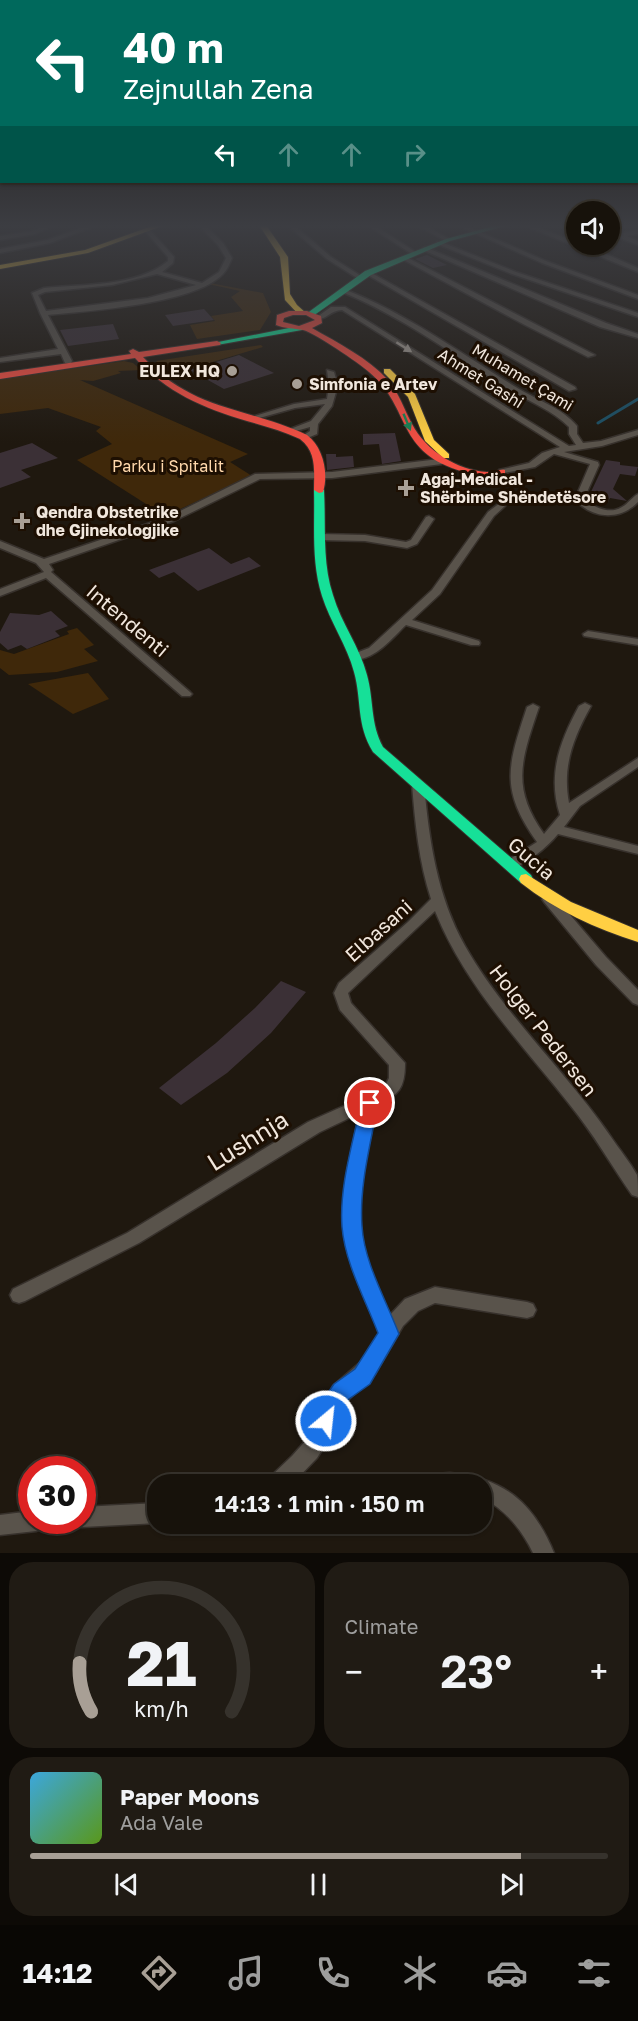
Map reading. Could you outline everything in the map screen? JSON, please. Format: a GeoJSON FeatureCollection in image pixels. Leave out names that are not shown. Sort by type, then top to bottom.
{"type":"FeatureCollection","features":[{"type":"Feature","properties":{"kind":"main road"},"geometry":{"type":"LineString","coordinates":[[278,297],[284,309],[281,319]]}},
{"type":"Feature","properties":{"kind":"main road"},"geometry":{"type":"LineString","coordinates":[[285,297],[309,321],[391,388],[417,444],[439,462],[494,476],[502,472]]}},
{"type":"Feature","properties":{"kind":"main road"},"geometry":{"type":"LineString","coordinates":[[0,371],[65,356],[134,353],[278,334],[309,321],[336,297]]}},
{"type":"Feature","properties":{"kind":"main road"},"geometry":{"type":"LineString","coordinates":[[0,376],[259,333],[281,319],[309,321],[403,386],[412,396],[430,441],[438,449],[456,460],[502,472]]}},
{"type":"Feature","properties":{"kind":"main road"},"geometry":{"type":"LineString","coordinates":[[134,353],[157,378],[177,394],[197,403],[305,437],[317,448],[320,537],[325,591],[355,657],[363,684],[363,717],[374,743],[418,784]]}},
{"type":"Feature","properties":{"kind":"main road","name":"Gucia"},"geometry":{"type":"LineString","coordinates":[[418,784],[450,809],[545,895],[585,916],[638,936]]}},
{"type":"Feature","properties":{"kind":"street"},"geometry":{"type":"LineString","coordinates":[[0,360],[65,356],[35,297]]}},
{"type":"Feature","properties":{"kind":"street"},"geometry":{"type":"LineString","coordinates":[[43,313],[161,297]]}},
{"type":"Feature","properties":{"kind":"street","name":"Muhamet Çami"},"geometry":{"type":"LineString","coordinates":[[360,297],[374,303],[520,393],[562,415],[573,426],[573,434],[580,445]]}},
{"type":"Feature","properties":{"kind":"street"},"geometry":{"type":"LineString","coordinates":[[405,297],[572,389]]}},
{"type":"Feature","properties":{"kind":"street"},"geometry":{"type":"LineString","coordinates":[[485,297],[527,324],[591,355]]}},
{"type":"Feature","properties":{"kind":"street"},"geometry":{"type":"LineString","coordinates":[[534,297],[603,325],[638,336]]}},
{"type":"Feature","properties":{"kind":"street"},"geometry":{"type":"LineString","coordinates":[[557,306],[584,297]]}},
{"type":"Feature","properties":{"kind":"street"},"geometry":{"type":"LineString","coordinates":[[586,297],[638,315]]}},
{"type":"Feature","properties":{"kind":"street","name":"Ahmet Gashi"},"geometry":{"type":"LineString","coordinates":[[309,321],[333,308],[343,308],[567,448]]}},
{"type":"Feature","properties":{"kind":"street"},"geometry":{"type":"LineString","coordinates":[[289,431],[314,423],[322,414],[333,396],[334,381],[330,372]]}},
{"type":"Feature","properties":{"kind":"street"},"geometry":{"type":"LineString","coordinates":[[249,419],[294,406],[329,401]]}},
{"type":"Feature","properties":{"kind":"street"},"geometry":{"type":"LineString","coordinates":[[305,437],[314,432],[314,423]]}},
{"type":"Feature","properties":{"kind":"street"},"geometry":{"type":"LineString","coordinates":[[502,472],[532,465],[544,455],[567,448],[602,443],[638,432]]}},
{"type":"Feature","properties":{"kind":"street"},"geometry":{"type":"LineString","coordinates":[[555,452],[594,462],[595,465],[579,498],[590,508],[613,513],[622,512],[638,496]]}},
{"type":"Feature","properties":{"kind":"street"},"geometry":{"type":"LineString","coordinates":[[0,593],[45,569],[171,519],[253,478],[318,475],[439,462]]}},
{"type":"Feature","properties":{"kind":"street"},"geometry":{"type":"LineString","coordinates":[[355,657],[373,650],[436,592],[491,513],[500,506]]}},
{"type":"Feature","properties":{"kind":"street"},"geometry":{"type":"LineString","coordinates":[[320,537],[365,538],[407,545],[414,542],[429,519]]}},
{"type":"Feature","properties":{"kind":"street"},"geometry":{"type":"LineString","coordinates":[[0,544],[12,553],[45,569]]}},
{"type":"Feature","properties":{"kind":"street","name":"Intendenti"},"geometry":{"type":"LineString","coordinates":[[45,569],[186,694]]}},
{"type":"Feature","properties":{"kind":"street"},"geometry":{"type":"LineString","coordinates":[[405,621],[475,643]]}},
{"type":"Feature","properties":{"kind":"street"},"geometry":{"type":"LineString","coordinates":[[588,634],[638,642]]}},
{"type":"Feature","properties":{"kind":"street"},"geometry":{"type":"LineString","coordinates":[[566,814],[559,781],[560,765],[574,726],[585,706]]}},
{"type":"Feature","properties":{"kind":"street"},"geometry":{"type":"LineString","coordinates":[[533,707],[518,753],[514,778],[523,811],[544,843]]}},
{"type":"Feature","properties":{"kind":"street"},"geometry":{"type":"LineString","coordinates":[[510,865],[544,843],[566,814],[585,796],[638,762]]}},
{"type":"Feature","properties":{"kind":"street","name":"Holger Pedersen"},"geometry":{"type":"LineString","coordinates":[[418,784],[423,832],[438,900],[467,962],[509,1022],[578,1104],[638,1190]]}},
{"type":"Feature","properties":{"kind":"street"},"geometry":{"type":"LineString","coordinates":[[555,829],[638,850]]}},
{"type":"Feature","properties":{"kind":"street"},"geometry":{"type":"LineString","coordinates":[[545,895],[601,961],[638,999]]}},
{"type":"Feature","properties":{"kind":"street","name":"Elbasani"},"geometry":{"type":"LineString","coordinates":[[344,987],[438,900]]}},
{"type":"Feature","properties":{"kind":"street","name":"Lushnja"},"geometry":{"type":"LineString","coordinates":[[19,1295],[133,1238],[314,1127],[389,1093],[398,1078],[398,1070],[393,1057],[345,1006],[341,993],[344,987]]}},
{"type":"Feature","properties":{"kind":"street"},"geometry":{"type":"LineString","coordinates":[[370,1103],[353,1191],[352,1227],[358,1255],[389,1334]]}},
{"type":"Feature","properties":{"kind":"street"},"geometry":{"type":"LineString","coordinates":[[288,1474],[306,1457],[320,1436],[332,1405],[341,1392],[362,1376],[398,1316],[409,1305],[435,1294],[527,1310]]}},
{"type":"Feature","properties":{"kind":"street"},"geometry":{"type":"LineString","coordinates":[[492,1492],[514,1507],[529,1525],[544,1553]]}},
{"type":"Feature","properties":{"kind":"street"},"geometry":{"type":"LineString","coordinates":[[96,1516],[147,1514]]}},
{"type":"Feature","properties":{"kind":"street"},"geometry":{"type":"LineString","coordinates":[[0,1525],[18,1523]]}},
{"type":"Feature","properties":{"kind":"green space"},"geometry":{"type":"Polygon","coordinates":[[[231,297],[265,297],[271,312],[260,330],[197,339],[190,325],[215,321],[211,316],[243,311],[231,297]]]}},
{"type":"Feature","properties":{"kind":"green space"},"geometry":{"type":"Polygon","coordinates":[[[261,345],[263,347],[189,369],[181,364],[163,368],[156,361],[261,345]]]}},
{"type":"Feature","properties":{"kind":"green space","name":"Parku i Spitalit"},"geometry":{"type":"Polygon","coordinates":[[[124,361],[133,363],[141,370],[118,371],[121,373],[93,381],[80,380],[248,454],[230,462],[252,476],[165,516],[77,460],[112,444],[96,431],[101,427],[48,408],[0,414],[0,379],[124,361]]]}},
{"type":"Feature","properties":{"kind":"green space"},"geometry":{"type":"Polygon","coordinates":[[[77,628],[94,645],[84,649],[98,661],[57,672],[9,675],[0,668],[0,650],[14,654],[69,634],[67,631],[77,628]]]}},
{"type":"Feature","properties":{"kind":"green space"},"geometry":{"type":"Polygon","coordinates":[[[88,673],[109,699],[73,714],[28,684],[88,673]]]}},
{"type":"Feature","properties":{"kind":"building"},"geometry":{"type":"Polygon","coordinates":[[[204,309],[214,320],[173,326],[165,315],[204,309]]]}},
{"type":"Feature","properties":{"kind":"building"},"geometry":{"type":"Polygon","coordinates":[[[113,324],[119,339],[68,346],[60,330],[113,324]]]}},
{"type":"Feature","properties":{"kind":"building","name":"EULEX HQ"},"geometry":{"type":"Polygon","coordinates":[[[239,355],[274,373],[224,389],[190,370],[239,355]]]}},
{"type":"Feature","properties":{"kind":"building"},"geometry":{"type":"Polygon","coordinates":[[[395,433],[401,461],[382,464],[379,444],[363,445],[363,434],[395,433]]]}},
{"type":"Feature","properties":{"kind":"building"},"geometry":{"type":"Polygon","coordinates":[[[32,443],[58,458],[21,470],[31,477],[0,488],[0,453],[32,443]]]}},
{"type":"Feature","properties":{"kind":"building"},"geometry":{"type":"Polygon","coordinates":[[[326,454],[336,454],[336,457],[353,456],[354,467],[327,470],[326,454]]]}},
{"type":"Feature","properties":{"kind":"building"},"geometry":{"type":"Polygon","coordinates":[[[606,460],[620,462],[620,465],[638,467],[635,476],[620,474],[613,489],[627,501],[610,498],[608,502],[591,499],[593,495],[590,494],[606,460]]]}},
{"type":"Feature","properties":{"kind":"building"},"geometry":{"type":"Polygon","coordinates":[[[209,548],[231,564],[249,557],[261,566],[198,591],[174,572],[159,578],[149,570],[209,548]]]}},
{"type":"Feature","properties":{"kind":"building"},"geometry":{"type":"Polygon","coordinates":[[[51,611],[68,626],[55,631],[60,636],[27,649],[21,645],[8,650],[0,643],[0,632],[10,613],[39,615],[51,611]]]}},
{"type":"Feature","properties":{"kind":"building"},"geometry":{"type":"Polygon","coordinates":[[[281,981],[306,992],[271,1033],[227,1073],[181,1105],[159,1088],[216,1043],[281,981]]]}},
{"type":"Feature","properties":{"kind":"waterway"},"geometry":{"type":"LineString","coordinates":[[598,423],[638,399]]}},
{"type":"Feature","properties":{"kind":"traffic: fast"},"geometry":{"type":"LineString","coordinates":[[310,314],[333,297]]}},
{"type":"Feature","properties":{"kind":"traffic: fast"},"geometry":{"type":"LineString","coordinates":[[217,343],[299,328]]}},
{"type":"Feature","properties":{"kind":"traffic: fast"},"geometry":{"type":"LineString","coordinates":[[319,490],[324,583],[330,605],[354,654],[361,674],[366,720],[372,738],[378,749],[526,879]]}},
{"type":"Feature","properties":{"kind":"traffic: slow"},"geometry":{"type":"LineString","coordinates":[[288,297],[302,313]]}},
{"type":"Feature","properties":{"kind":"traffic: slow"},"geometry":{"type":"LineString","coordinates":[[387,371],[412,396],[430,441],[446,456]]}},
{"type":"Feature","properties":{"kind":"traffic: slow"},"geometry":{"type":"LineString","coordinates":[[526,879],[565,905],[638,936]]}},
{"type":"Feature","properties":{"kind":"traffic: jam"},"geometry":{"type":"LineString","coordinates":[[292,313],[307,313],[318,318],[319,321],[310,327],[299,328],[279,323],[280,317],[292,313]]}},
{"type":"Feature","properties":{"kind":"traffic: jam"},"geometry":{"type":"LineString","coordinates":[[305,328],[355,358],[382,379],[394,395],[412,433],[433,455],[460,468],[479,473],[490,475],[502,472]]}},
{"type":"Feature","properties":{"kind":"traffic: jam"},"geometry":{"type":"LineString","coordinates":[[0,376],[217,343]]}},
{"type":"Feature","properties":{"kind":"traffic: jam"},"geometry":{"type":"LineString","coordinates":[[133,351],[150,370],[187,396],[206,405],[304,437],[315,448],[317,455],[319,490]]}},
{"type":"Feature","properties":{"kind":"place","name":"EULEX HQ"},"geometry":{"type":"Point","coordinates":[232,371]}},
{"type":"Feature","properties":{"kind":"place","name":"Simfonia e Artev"},"geometry":{"type":"Point","coordinates":[297,384]}},
{"type":"Feature","properties":{"kind":"place","name":"Agaj-Medical - Shërbime Shëndetësore"},"geometry":{"type":"Point","coordinates":[406,488]}},
{"type":"Feature","properties":{"kind":"place","name":"Qendra Obstetrike dhe Gjinekologjike"},"geometry":{"type":"Point","coordinates":[22,521]}},
{"type":"Feature","properties":{"kind":"route"},"geometry":{"type":"LineString","coordinates":[[326,1421],[332,1405],[341,1392],[362,1376],[374,1361],[389,1334],[358,1255],[352,1227],[353,1191],[370,1103]]}}]}
